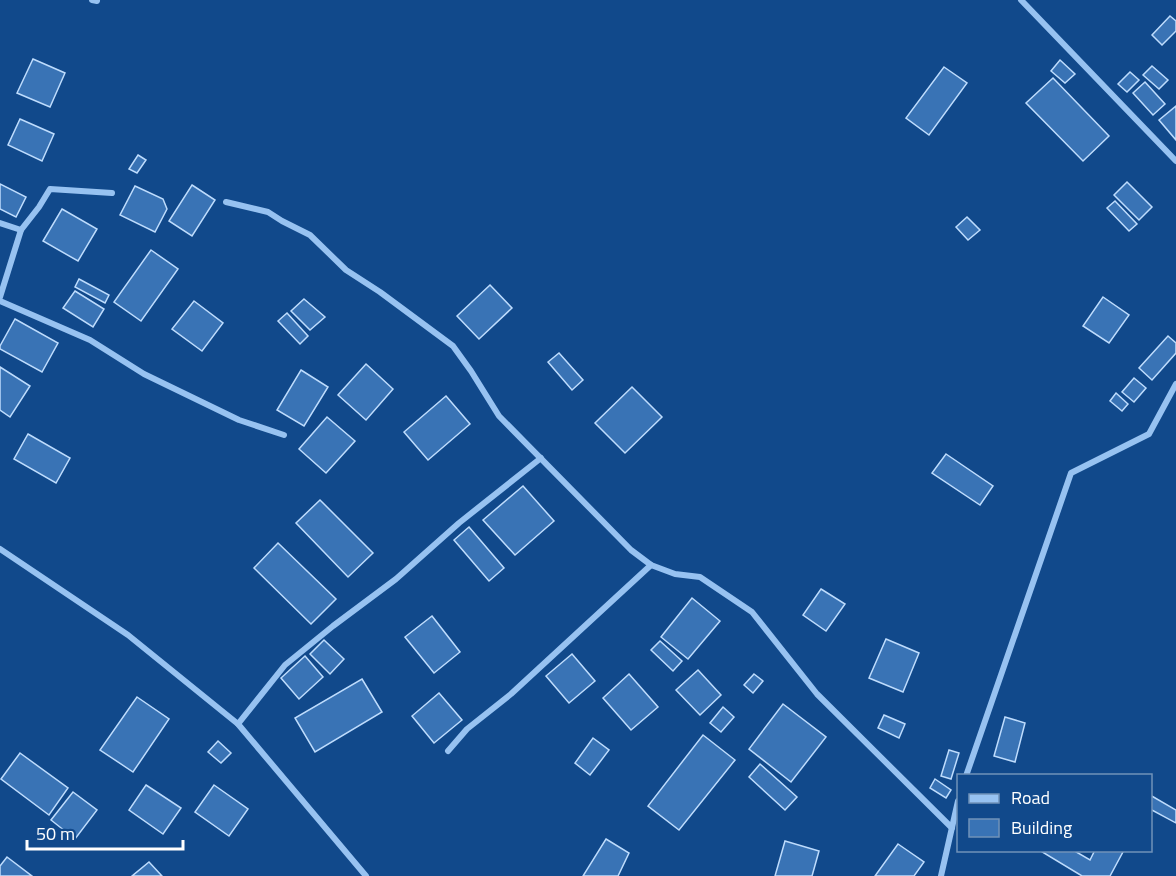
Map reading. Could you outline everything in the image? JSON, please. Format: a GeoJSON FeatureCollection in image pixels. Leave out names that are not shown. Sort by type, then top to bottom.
{"type":"FeatureCollection","features":[{"type":"Feature","properties":{"kind":"street"},"geometry":{"type":"LineString","coordinates":[[1022,0],[1176,161]]}},
{"type":"Feature","properties":{"kind":"street"},"geometry":{"type":"LineString","coordinates":[[112,193],[50,189],[21,230],[0,299],[90,340],[144,374],[239,420],[284,435]]}},
{"type":"Feature","properties":{"kind":"street"},"geometry":{"type":"LineString","coordinates":[[226,202],[268,212],[310,235],[346,270],[453,346],[499,416],[631,550],[651,564],[675,574],[700,577],[752,612],[817,694],[952,828]]}},
{"type":"Feature","properties":{"kind":"street"},"geometry":{"type":"LineString","coordinates":[[0,223],[21,230]]}},
{"type":"Feature","properties":{"kind":"street"},"geometry":{"type":"LineString","coordinates":[[967,774],[1071,473],[1149,434],[1176,384]]}},
{"type":"Feature","properties":{"kind":"street"},"geometry":{"type":"LineString","coordinates":[[238,724],[285,665],[396,579],[459,523],[541,458]]}},
{"type":"Feature","properties":{"kind":"street"},"geometry":{"type":"LineString","coordinates":[[0,549],[128,635],[238,724],[366,876]]}},
{"type":"Feature","properties":{"kind":"street"},"geometry":{"type":"LineString","coordinates":[[448,751],[467,729],[511,694],[651,564]]}},
{"type":"Feature","properties":{"kind":"street"},"geometry":{"type":"LineString","coordinates":[[941,876],[957,806]]}},
{"type":"Feature","properties":{"kind":"building"},"geometry":{"type":"Polygon","coordinates":[[[1170,16],[1176,21],[1176,31],[1162,45],[1152,35],[1170,16]]]}},
{"type":"Feature","properties":{"kind":"building"},"geometry":{"type":"Polygon","coordinates":[[[33,59],[65,73],[50,107],[17,93],[33,59]]]}},
{"type":"Feature","properties":{"kind":"building"},"geometry":{"type":"Polygon","coordinates":[[[1060,60],[1075,74],[1065,83],[1051,71],[1060,60]]]}},
{"type":"Feature","properties":{"kind":"building"},"geometry":{"type":"Polygon","coordinates":[[[1152,66],[1168,80],[1159,89],[1143,75],[1152,66]]]}},
{"type":"Feature","properties":{"kind":"building"},"geometry":{"type":"Polygon","coordinates":[[[944,67],[967,83],[929,135],[906,118],[944,67]]]}},
{"type":"Feature","properties":{"kind":"building"},"geometry":{"type":"Polygon","coordinates":[[[1130,72],[1139,80],[1127,92],[1118,84],[1130,72]]]}},
{"type":"Feature","properties":{"kind":"building"},"geometry":{"type":"Polygon","coordinates":[[[1053,78],[1109,136],[1083,161],[1026,103],[1053,78]]]}},
{"type":"Feature","properties":{"kind":"building"},"geometry":{"type":"Polygon","coordinates":[[[1145,82],[1165,104],[1153,115],[1133,93],[1145,82]]]}},
{"type":"Feature","properties":{"kind":"building"},"geometry":{"type":"Polygon","coordinates":[[[1176,106],[1176,140],[1159,120],[1176,106]]]}},
{"type":"Feature","properties":{"kind":"building"},"geometry":{"type":"Polygon","coordinates":[[[20,119],[54,134],[42,161],[8,145],[20,119]]]}},
{"type":"Feature","properties":{"kind":"building"},"geometry":{"type":"Polygon","coordinates":[[[138,155],[146,160],[137,173],[129,169],[138,155]]]}},
{"type":"Feature","properties":{"kind":"building"},"geometry":{"type":"Polygon","coordinates":[[[1127,182],[1152,207],[1139,220],[1114,195],[1127,182]]]}},
{"type":"Feature","properties":{"kind":"building"},"geometry":{"type":"Polygon","coordinates":[[[0,184],[26,197],[16,217],[0,209],[0,184]]]}},
{"type":"Feature","properties":{"kind":"building"},"geometry":{"type":"Polygon","coordinates":[[[192,185],[215,200],[192,236],[169,221],[192,185]]]}},
{"type":"Feature","properties":{"kind":"building"},"geometry":{"type":"Polygon","coordinates":[[[135,186],[163,199],[167,209],[155,232],[120,215],[135,186]]]}},
{"type":"Feature","properties":{"kind":"building"},"geometry":{"type":"Polygon","coordinates":[[[1115,201],[1137,224],[1129,231],[1107,208],[1115,201]]]}},
{"type":"Feature","properties":{"kind":"building"},"geometry":{"type":"Polygon","coordinates":[[[62,209],[97,229],[78,261],[43,241],[62,209]]]}},
{"type":"Feature","properties":{"kind":"building"},"geometry":{"type":"Polygon","coordinates":[[[967,217],[980,230],[968,240],[956,227],[967,217]]]}},
{"type":"Feature","properties":{"kind":"building"},"geometry":{"type":"Polygon","coordinates":[[[151,250],[178,269],[141,321],[114,302],[151,250]]]}},
{"type":"Feature","properties":{"kind":"building"},"geometry":{"type":"Polygon","coordinates":[[[79,279],[109,295],[105,303],[75,287],[79,279]]]}},
{"type":"Feature","properties":{"kind":"building"},"geometry":{"type":"Polygon","coordinates":[[[490,285],[512,308],[479,339],[457,316],[490,285]]]}},
{"type":"Feature","properties":{"kind":"building"},"geometry":{"type":"Polygon","coordinates":[[[75,291],[104,309],[93,327],[63,308],[75,291]]]}},
{"type":"Feature","properties":{"kind":"building"},"geometry":{"type":"Polygon","coordinates":[[[1103,297],[1129,315],[1109,343],[1083,326],[1103,297]]]}},
{"type":"Feature","properties":{"kind":"building"},"geometry":{"type":"Polygon","coordinates":[[[304,299],[325,317],[310,330],[291,311],[304,299]]]}},
{"type":"Feature","properties":{"kind":"building"},"geometry":{"type":"Polygon","coordinates":[[[194,301],[223,323],[202,351],[172,329],[194,301]]]}},
{"type":"Feature","properties":{"kind":"building"},"geometry":{"type":"Polygon","coordinates":[[[287,313],[308,336],[300,344],[278,321],[287,313]]]}},
{"type":"Feature","properties":{"kind":"building"},"geometry":{"type":"Polygon","coordinates":[[[15,319],[58,343],[42,372],[0,349],[15,319]]]}},
{"type":"Feature","properties":{"kind":"building"},"geometry":{"type":"Polygon","coordinates":[[[1168,336],[1176,343],[1176,353],[1152,380],[1139,368],[1168,336]]]}},
{"type":"Feature","properties":{"kind":"building"},"geometry":{"type":"Polygon","coordinates":[[[559,353],[583,380],[572,390],[548,362],[559,353]]]}},
{"type":"Feature","properties":{"kind":"building"},"geometry":{"type":"Polygon","coordinates":[[[366,364],[393,389],[366,420],[338,395],[366,364]]]}},
{"type":"Feature","properties":{"kind":"building"},"geometry":{"type":"Polygon","coordinates":[[[0,367],[30,386],[10,417],[0,410],[0,367]]]}},
{"type":"Feature","properties":{"kind":"building"},"geometry":{"type":"Polygon","coordinates":[[[301,370],[328,387],[304,426],[277,410],[301,370]]]}},
{"type":"Feature","properties":{"kind":"building"},"geometry":{"type":"Polygon","coordinates":[[[1134,378],[1146,388],[1134,402],[1122,392],[1134,378]]]}},
{"type":"Feature","properties":{"kind":"building"},"geometry":{"type":"Polygon","coordinates":[[[632,387],[662,417],[625,453],[595,423],[632,387]]]}},
{"type":"Feature","properties":{"kind":"building"},"geometry":{"type":"Polygon","coordinates":[[[1116,393],[1128,404],[1122,411],[1110,401],[1116,393]]]}},
{"type":"Feature","properties":{"kind":"building"},"geometry":{"type":"Polygon","coordinates":[[[446,396],[470,424],[428,460],[404,432],[446,396]]]}},
{"type":"Feature","properties":{"kind":"building"},"geometry":{"type":"Polygon","coordinates":[[[327,417],[355,441],[326,473],[299,449],[327,417]]]}},
{"type":"Feature","properties":{"kind":"building"},"geometry":{"type":"Polygon","coordinates":[[[28,434],[70,458],[56,483],[14,459],[28,434]]]}},
{"type":"Feature","properties":{"kind":"building"},"geometry":{"type":"Polygon","coordinates":[[[946,454],[993,486],[980,505],[932,473],[946,454]]]}},
{"type":"Feature","properties":{"kind":"building"},"geometry":{"type":"Polygon","coordinates":[[[523,486],[554,521],[515,555],[483,520],[523,486]]]}},
{"type":"Feature","properties":{"kind":"building"},"geometry":{"type":"Polygon","coordinates":[[[320,500],[373,553],[348,577],[296,523],[320,500]]]}},
{"type":"Feature","properties":{"kind":"building"},"geometry":{"type":"Polygon","coordinates":[[[469,527],[504,568],[489,581],[454,540],[469,527]]]}},
{"type":"Feature","properties":{"kind":"building"},"geometry":{"type":"Polygon","coordinates":[[[278,543],[336,599],[311,624],[254,568],[278,543]]]}},
{"type":"Feature","properties":{"kind":"building"},"geometry":{"type":"Polygon","coordinates":[[[821,589],[845,604],[826,631],[803,615],[821,589]]]}},
{"type":"Feature","properties":{"kind":"building"},"geometry":{"type":"Polygon","coordinates":[[[692,598],[720,621],[688,659],[661,637],[692,598]]]}},
{"type":"Feature","properties":{"kind":"building"},"geometry":{"type":"Polygon","coordinates":[[[432,616],[460,652],[434,673],[405,637],[432,616]]]}},
{"type":"Feature","properties":{"kind":"building"},"geometry":{"type":"Polygon","coordinates":[[[886,639],[919,653],[903,692],[869,678],[886,639]]]}},
{"type":"Feature","properties":{"kind":"building"},"geometry":{"type":"Polygon","coordinates":[[[324,640],[344,659],[330,674],[310,654],[324,640]]]}},
{"type":"Feature","properties":{"kind":"building"},"geometry":{"type":"Polygon","coordinates":[[[660,641],[682,661],[673,671],[651,650],[660,641]]]}},
{"type":"Feature","properties":{"kind":"building"},"geometry":{"type":"Polygon","coordinates":[[[572,654],[595,681],[569,703],[546,676],[572,654]]]}},
{"type":"Feature","properties":{"kind":"building"},"geometry":{"type":"Polygon","coordinates":[[[305,656],[323,677],[299,699],[281,678],[305,656]]]}},
{"type":"Feature","properties":{"kind":"building"},"geometry":{"type":"Polygon","coordinates":[[[698,670],[721,695],[700,715],[676,690],[698,670]]]}},
{"type":"Feature","properties":{"kind":"building"},"geometry":{"type":"Polygon","coordinates":[[[629,674],[658,707],[631,730],[603,698],[629,674]]]}},
{"type":"Feature","properties":{"kind":"building"},"geometry":{"type":"Polygon","coordinates":[[[754,674],[763,681],[753,693],[744,685],[754,674]]]}},
{"type":"Feature","properties":{"kind":"building"},"geometry":{"type":"Polygon","coordinates":[[[362,679],[382,712],[315,752],[295,718],[362,679]]]}},
{"type":"Feature","properties":{"kind":"building"},"geometry":{"type":"Polygon","coordinates":[[[439,693],[462,720],[434,743],[412,716],[439,693]]]}},
{"type":"Feature","properties":{"kind":"building"},"geometry":{"type":"Polygon","coordinates":[[[137,697],[169,719],[133,772],[100,750],[137,697]]]}},
{"type":"Feature","properties":{"kind":"building"},"geometry":{"type":"Polygon","coordinates":[[[783,704],[826,737],[791,782],[749,749],[783,704]]]}},
{"type":"Feature","properties":{"kind":"building"},"geometry":{"type":"Polygon","coordinates":[[[723,707],[734,717],[721,732],[710,723],[723,707]]]}},
{"type":"Feature","properties":{"kind":"building"},"geometry":{"type":"Polygon","coordinates":[[[884,715],[905,724],[899,738],[878,728],[884,715]]]}},
{"type":"Feature","properties":{"kind":"building"},"geometry":{"type":"Polygon","coordinates":[[[1005,717],[1025,723],[1015,762],[994,756],[1005,717]]]}},
{"type":"Feature","properties":{"kind":"building"},"geometry":{"type":"Polygon","coordinates":[[[703,735],[735,760],[679,830],[648,806],[703,735]]]}},
{"type":"Feature","properties":{"kind":"building"},"geometry":{"type":"Polygon","coordinates":[[[593,738],[609,750],[590,775],[575,763],[593,738]]]}},
{"type":"Feature","properties":{"kind":"building"},"geometry":{"type":"Polygon","coordinates":[[[218,741],[231,753],[221,763],[208,752],[218,741]]]}},
{"type":"Feature","properties":{"kind":"building"},"geometry":{"type":"Polygon","coordinates":[[[949,750],[959,753],[951,779],[941,776],[949,750]]]}},
{"type":"Feature","properties":{"kind":"building"},"geometry":{"type":"Polygon","coordinates":[[[20,753],[68,788],[49,815],[1,779],[20,753]]]}},
{"type":"Feature","properties":{"kind":"building"},"geometry":{"type":"Polygon","coordinates":[[[760,764],[797,797],[785,810],[749,777],[760,764]]]}},
{"type":"Feature","properties":{"kind":"building"},"geometry":{"type":"Polygon","coordinates":[[[935,779],[951,790],[946,798],[930,788],[935,779]]]}},
{"type":"Feature","properties":{"kind":"building"},"geometry":{"type":"Polygon","coordinates":[[[146,785],[181,808],[163,834],[129,810],[146,785]]]}},
{"type":"Feature","properties":{"kind":"building"},"geometry":{"type":"Polygon","coordinates":[[[214,785],[248,809],[229,836],[195,812],[214,785]]]}},
{"type":"Feature","properties":{"kind":"building"},"geometry":{"type":"Polygon","coordinates":[[[73,792],[97,810],[75,839],[51,820],[73,792]]]}},
{"type":"Feature","properties":{"kind":"building"},"geometry":{"type":"Polygon","coordinates":[[[1152,796],[1176,810],[1176,823],[1152,810],[1152,796]]]}},
{"type":"Feature","properties":{"kind":"building"},"geometry":{"type":"Polygon","coordinates":[[[606,839],[629,853],[618,876],[583,876],[606,839]]]}},
{"type":"Feature","properties":{"kind":"building"},"geometry":{"type":"Polygon","coordinates":[[[785,841],[819,851],[812,876],[775,876],[785,841]]]}},
{"type":"Feature","properties":{"kind":"building"},"geometry":{"type":"Polygon","coordinates":[[[898,844],[924,862],[914,876],[875,876],[898,844]]]}},
{"type":"Feature","properties":{"kind":"building"},"geometry":{"type":"Polygon","coordinates":[[[1042,852],[1076,852],[1090,860],[1094,852],[1123,852],[1110,876],[1082,876],[1042,852]]]}},
{"type":"Feature","properties":{"kind":"building"},"geometry":{"type":"Polygon","coordinates":[[[7,857],[32,876],[0,876],[0,866],[7,857]]]}},
{"type":"Feature","properties":{"kind":"building"},"geometry":{"type":"Polygon","coordinates":[[[149,862],[162,876],[132,876],[149,862]]]}}]}
